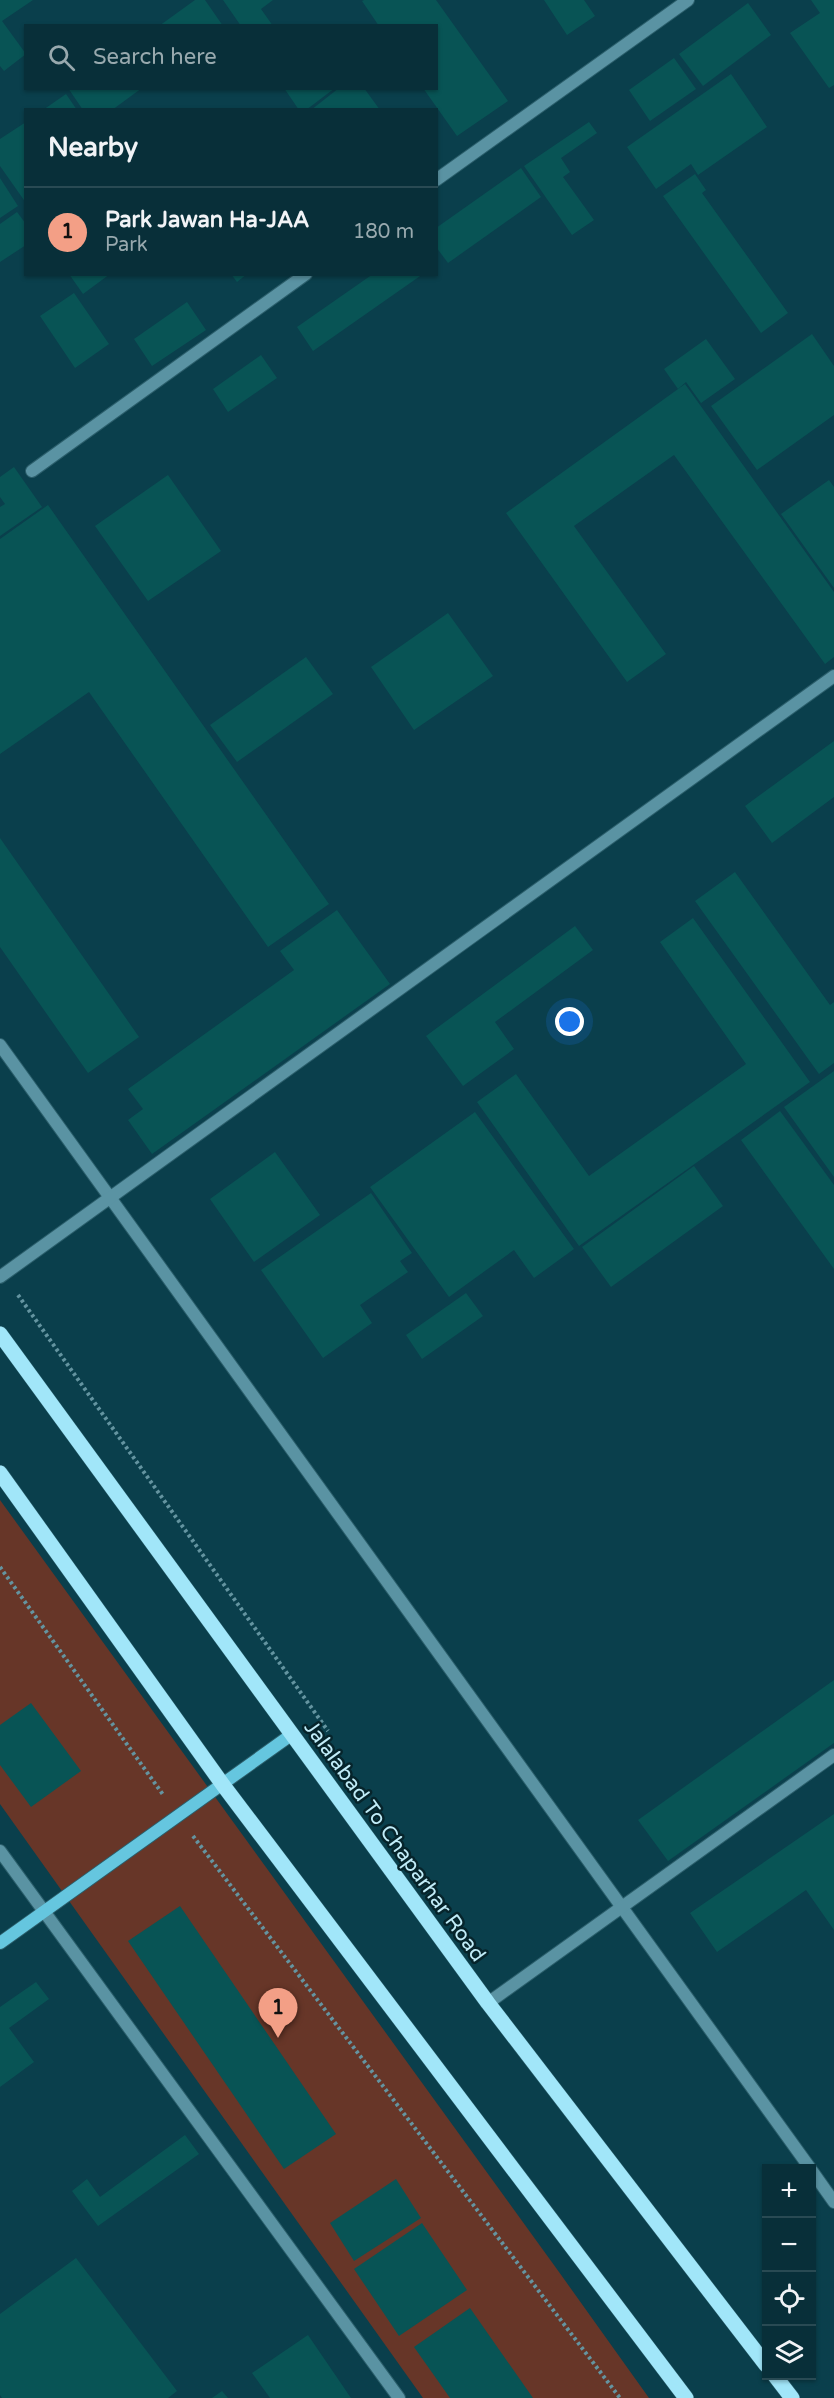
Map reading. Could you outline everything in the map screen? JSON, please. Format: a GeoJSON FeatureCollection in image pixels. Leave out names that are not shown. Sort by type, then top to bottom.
{"type":"FeatureCollection","features":[{"type":"Feature","properties":{"kind":"main road","name":"Jalalabad To Chaparhar Road"},"geometry":{"type":"LineString","coordinates":[[0,1334],[488,2003],[762,2360]]}},
{"type":"Feature","properties":{"kind":"main road"},"geometry":{"type":"LineString","coordinates":[[0,1473],[223,1785],[686,2398]]}},
{"type":"Feature","properties":{"kind":"main road"},"geometry":{"type":"LineString","coordinates":[[778,2380],[792,2398]]}},
{"type":"Feature","properties":{"kind":"street"},"geometry":{"type":"LineString","coordinates":[[438,179],[688,0]]}},
{"type":"Feature","properties":{"kind":"street"},"geometry":{"type":"LineString","coordinates":[[32,471],[303,276]]}},
{"type":"Feature","properties":{"kind":"street"},"geometry":{"type":"LineString","coordinates":[[2,1276],[834,676]]}},
{"type":"Feature","properties":{"kind":"street"},"geometry":{"type":"LineString","coordinates":[[0,1045],[807,2164]]}},
{"type":"Feature","properties":{"kind":"street"},"geometry":{"type":"LineString","coordinates":[[0,1943],[291,1735]]}},
{"type":"Feature","properties":{"kind":"street"},"geometry":{"type":"LineString","coordinates":[[488,2003],[834,1755]]}},
{"type":"Feature","properties":{"kind":"street"},"geometry":{"type":"LineString","coordinates":[[0,1851],[399,2398]]}},
{"type":"Feature","properties":{"kind":"street"},"geometry":{"type":"LineString","coordinates":[[816,2177],[834,2202]]}},
{"type":"Feature","properties":{"kind":"path"},"geometry":{"type":"LineString","coordinates":[[2,1276],[329,1733]]}},
{"type":"Feature","properties":{"kind":"path"},"geometry":{"type":"LineString","coordinates":[[0,1567],[179,1816],[620,2398]]}},
{"type":"Feature","properties":{"kind":"shaded area"},"geometry":{"type":"Polygon","coordinates":[[[0,1500],[649,2398],[423,2398],[0,1804],[0,1500]]]}},
{"type":"Feature","properties":{"kind":"building"},"geometry":{"type":"Polygon","coordinates":[[[0,0],[33,0],[2,21],[24,51],[24,56],[4,71],[0,66],[0,0]]]}},
{"type":"Feature","properties":{"kind":"building"},"geometry":{"type":"Polygon","coordinates":[[[195,0],[205,0],[222,24],[162,24],[195,0]]]}},
{"type":"Feature","properties":{"kind":"building"},"geometry":{"type":"Polygon","coordinates":[[[223,0],[273,0],[261,9],[272,24],[240,24],[223,0]]]}},
{"type":"Feature","properties":{"kind":"building"},"geometry":{"type":"Polygon","coordinates":[[[436,0],[508,101],[457,136],[424,90],[438,90],[438,24],[378,24],[362,1],[436,0]]]}},
{"type":"Feature","properties":{"kind":"building"},"geometry":{"type":"Polygon","coordinates":[[[544,0],[584,0],[595,16],[567,35],[544,0]]]}},
{"type":"Feature","properties":{"kind":"building"},"geometry":{"type":"Polygon","coordinates":[[[811,0],[834,0],[834,85],[829,88],[790,33],[820,13],[811,0]]]}},
{"type":"Feature","properties":{"kind":"building"},"geometry":{"type":"Polygon","coordinates":[[[748,3],[771,35],[703,86],[679,54],[748,3]]]}},
{"type":"Feature","properties":{"kind":"building"},"geometry":{"type":"Polygon","coordinates":[[[674,58],[696,89],[650,121],[629,90],[674,58]]]}},
{"type":"Feature","properties":{"kind":"building"},"geometry":{"type":"Polygon","coordinates":[[[731,74],[767,127],[698,175],[691,164],[656,189],[627,147],[731,74]]]}},
{"type":"Feature","properties":{"kind":"building"},"geometry":{"type":"Polygon","coordinates":[[[69,90],[139,90],[115,108],[82,108],[69,90]]]}},
{"type":"Feature","properties":{"kind":"building"},"geometry":{"type":"Polygon","coordinates":[[[285,90],[332,90],[309,108],[298,108],[285,90]]]}},
{"type":"Feature","properties":{"kind":"building"},"geometry":{"type":"Polygon","coordinates":[[[336,90],[365,90],[379,108],[314,108],[336,90]]]}},
{"type":"Feature","properties":{"kind":"building"},"geometry":{"type":"Polygon","coordinates":[[[66,94],[76,108],[46,108],[66,94]]]}},
{"type":"Feature","properties":{"kind":"building"},"geometry":{"type":"Polygon","coordinates":[[[589,122],[597,133],[561,158],[570,172],[563,177],[594,220],[572,235],[524,166],[589,122]]]}},
{"type":"Feature","properties":{"kind":"building"},"geometry":{"type":"Polygon","coordinates":[[[24,123],[24,200],[0,166],[0,139],[24,123]]]}},
{"type":"Feature","properties":{"kind":"building"},"geometry":{"type":"Polygon","coordinates":[[[521,168],[541,197],[448,263],[438,250],[438,227],[521,168]]]}},
{"type":"Feature","properties":{"kind":"building"},"geometry":{"type":"Polygon","coordinates":[[[695,174],[706,190],[702,193],[788,313],[761,333],[663,196],[695,174]]]}},
{"type":"Feature","properties":{"kind":"building"},"geometry":{"type":"Polygon","coordinates":[[[0,178],[18,206],[0,218],[0,178]]]}},
{"type":"Feature","properties":{"kind":"building"},"geometry":{"type":"Polygon","coordinates":[[[17,212],[24,221],[24,246],[0,262],[0,224],[17,212]]]}},
{"type":"Feature","properties":{"kind":"building"},"geometry":{"type":"Polygon","coordinates":[[[70,276],[107,276],[83,294],[70,276]]]}},
{"type":"Feature","properties":{"kind":"building"},"geometry":{"type":"Polygon","coordinates":[[[232,276],[244,276],[237,282],[232,276]]]}},
{"type":"Feature","properties":{"kind":"building"},"geometry":{"type":"Polygon","coordinates":[[[370,276],[420,276],[313,351],[297,327],[370,276]]]}},
{"type":"Feature","properties":{"kind":"building"},"geometry":{"type":"Polygon","coordinates":[[[74,293],[109,344],[75,368],[40,316],[74,293]]]}},
{"type":"Feature","properties":{"kind":"building"},"geometry":{"type":"Polygon","coordinates":[[[187,302],[206,330],[152,366],[134,339],[187,302]]]}},
{"type":"Feature","properties":{"kind":"building"},"geometry":{"type":"Polygon","coordinates":[[[812,334],[834,366],[834,415],[757,470],[711,406],[812,334]]]}},
{"type":"Feature","properties":{"kind":"building"},"geometry":{"type":"Polygon","coordinates":[[[706,339],[735,379],[701,403],[686,382],[678,389],[664,369],[706,339]]]}},
{"type":"Feature","properties":{"kind":"building"},"geometry":{"type":"Polygon","coordinates":[[[261,355],[277,378],[228,412],[213,389],[261,355]]]}},
{"type":"Feature","properties":{"kind":"building"},"geometry":{"type":"Polygon","coordinates":[[[685,384],[834,592],[834,657],[825,664],[674,455],[574,526],[666,654],[627,682],[506,513],[685,384]]]}},
{"type":"Feature","properties":{"kind":"building"},"geometry":{"type":"Polygon","coordinates":[[[14,467],[42,507],[0,536],[0,507],[5,504],[0,497],[0,477],[14,467]]]}},
{"type":"Feature","properties":{"kind":"building"},"geometry":{"type":"Polygon","coordinates":[[[168,475],[221,551],[148,601],[95,526],[168,475]]]}},
{"type":"Feature","properties":{"kind":"building"},"geometry":{"type":"Polygon","coordinates":[[[829,480],[834,487],[834,588],[781,514],[829,480]]]}},
{"type":"Feature","properties":{"kind":"building"},"geometry":{"type":"Polygon","coordinates":[[[48,505],[329,904],[268,947],[89,692],[0,754],[0,539],[48,505]]]}},
{"type":"Feature","properties":{"kind":"building"},"geometry":{"type":"Polygon","coordinates":[[[448,613],[493,676],[414,730],[371,667],[448,613]]]}},
{"type":"Feature","properties":{"kind":"building"},"geometry":{"type":"Polygon","coordinates":[[[306,657],[333,694],[237,762],[210,725],[306,657]]]}},
{"type":"Feature","properties":{"kind":"building"},"geometry":{"type":"Polygon","coordinates":[[[834,741],[834,797],[772,843],[745,806],[834,741]]]}},
{"type":"Feature","properties":{"kind":"building"},"geometry":{"type":"Polygon","coordinates":[[[0,838],[139,1037],[88,1073],[0,947],[0,838]]]}},
{"type":"Feature","properties":{"kind":"building"},"geometry":{"type":"Polygon","coordinates":[[[735,872],[830,1005],[834,1002],[834,1063],[819,1074],[695,901],[735,872]]]}},
{"type":"Feature","properties":{"kind":"building"},"geometry":{"type":"Polygon","coordinates":[[[337,910],[390,984],[152,1154],[128,1120],[143,1109],[128,1089],[294,970],[280,951],[337,910]]]}},
{"type":"Feature","properties":{"kind":"building"},"geometry":{"type":"Polygon","coordinates":[[[693,918],[810,1082],[579,1246],[477,1102],[516,1074],[589,1176],[746,1064],[660,942],[693,918]]]}},
{"type":"Feature","properties":{"kind":"building"},"geometry":{"type":"Polygon","coordinates":[[[575,926],[593,950],[495,1022],[514,1049],[463,1086],[426,1036],[575,926]]]}},
{"type":"Feature","properties":{"kind":"building"},"geometry":{"type":"Polygon","coordinates":[[[834,1071],[834,1177],[784,1107],[834,1071]]]}},
{"type":"Feature","properties":{"kind":"building"},"geometry":{"type":"Polygon","coordinates":[[[780,1111],[834,1185],[834,1269],[741,1140],[780,1111]]]}},
{"type":"Feature","properties":{"kind":"building"},"geometry":{"type":"Polygon","coordinates":[[[475,1112],[574,1249],[534,1278],[514,1250],[449,1297],[370,1187],[475,1112]]]}},
{"type":"Feature","properties":{"kind":"building"},"geometry":{"type":"Polygon","coordinates":[[[275,1152],[320,1215],[254,1262],[210,1199],[275,1152]]]}},
{"type":"Feature","properties":{"kind":"building"},"geometry":{"type":"Polygon","coordinates":[[[694,1166],[723,1206],[611,1287],[582,1247],[694,1166]]]}},
{"type":"Feature","properties":{"kind":"building"},"geometry":{"type":"Polygon","coordinates":[[[371,1193],[412,1253],[400,1261],[408,1272],[360,1305],[372,1323],[323,1358],[261,1270],[371,1193]]]}},
{"type":"Feature","properties":{"kind":"building"},"geometry":{"type":"Polygon","coordinates":[[[466,1293],[483,1316],[422,1359],[406,1335],[466,1293]]]}},
{"type":"Feature","properties":{"kind":"building"},"geometry":{"type":"Polygon","coordinates":[[[834,1680],[834,1743],[668,1861],[638,1820],[834,1680]]]}},
{"type":"Feature","properties":{"kind":"building"},"geometry":{"type":"Polygon","coordinates":[[[31,1703],[81,1771],[31,1807],[0,1765],[0,1725],[31,1703]]]}},
{"type":"Feature","properties":{"kind":"building"},"geometry":{"type":"Polygon","coordinates":[[[834,1814],[834,1930],[806,1890],[717,1952],[690,1913],[834,1814]]]}},
{"type":"Feature","properties":{"kind":"building"},"geometry":{"type":"Polygon","coordinates":[[[180,1906],[336,2134],[284,2169],[128,1941],[180,1906]]]}},
{"type":"Feature","properties":{"kind":"building"},"geometry":{"type":"Polygon","coordinates":[[[36,1982],[49,1999],[9,2028],[34,2062],[0,2087],[0,2007],[36,1982]]]}},
{"type":"Feature","properties":{"kind":"building"},"geometry":{"type":"Polygon","coordinates":[[[185,2135],[199,2154],[98,2226],[72,2191],[87,2179],[100,2197],[185,2135]]]}},
{"type":"Feature","properties":{"kind":"building"},"geometry":{"type":"Polygon","coordinates":[[[396,2179],[421,2218],[354,2261],[330,2223],[396,2179]]]}},
{"type":"Feature","properties":{"kind":"building"},"geometry":{"type":"Polygon","coordinates":[[[422,2223],[467,2290],[399,2336],[354,2269],[422,2223]]]}},
{"type":"Feature","properties":{"kind":"building"},"geometry":{"type":"Polygon","coordinates":[[[76,2258],[177,2391],[168,2398],[2,2398],[0,2395],[0,2314],[76,2258]]]}},
{"type":"Feature","properties":{"kind":"building"},"geometry":{"type":"Polygon","coordinates":[[[470,2308],[533,2398],[450,2398],[414,2347],[470,2308]]]}},
{"type":"Feature","properties":{"kind":"building"},"geometry":{"type":"Polygon","coordinates":[[[308,2335],[351,2398],[270,2398],[252,2373],[308,2335]]]}},
{"type":"Feature","properties":{"kind":"building"},"geometry":{"type":"Polygon","coordinates":[[[222,2391],[228,2398],[212,2398],[222,2391]]]}},
{"type":"Feature","properties":{"kind":"place","name":"Park Jawan Ha-JAA"},"geometry":{"type":"Point","coordinates":[278,2038]}}]}
